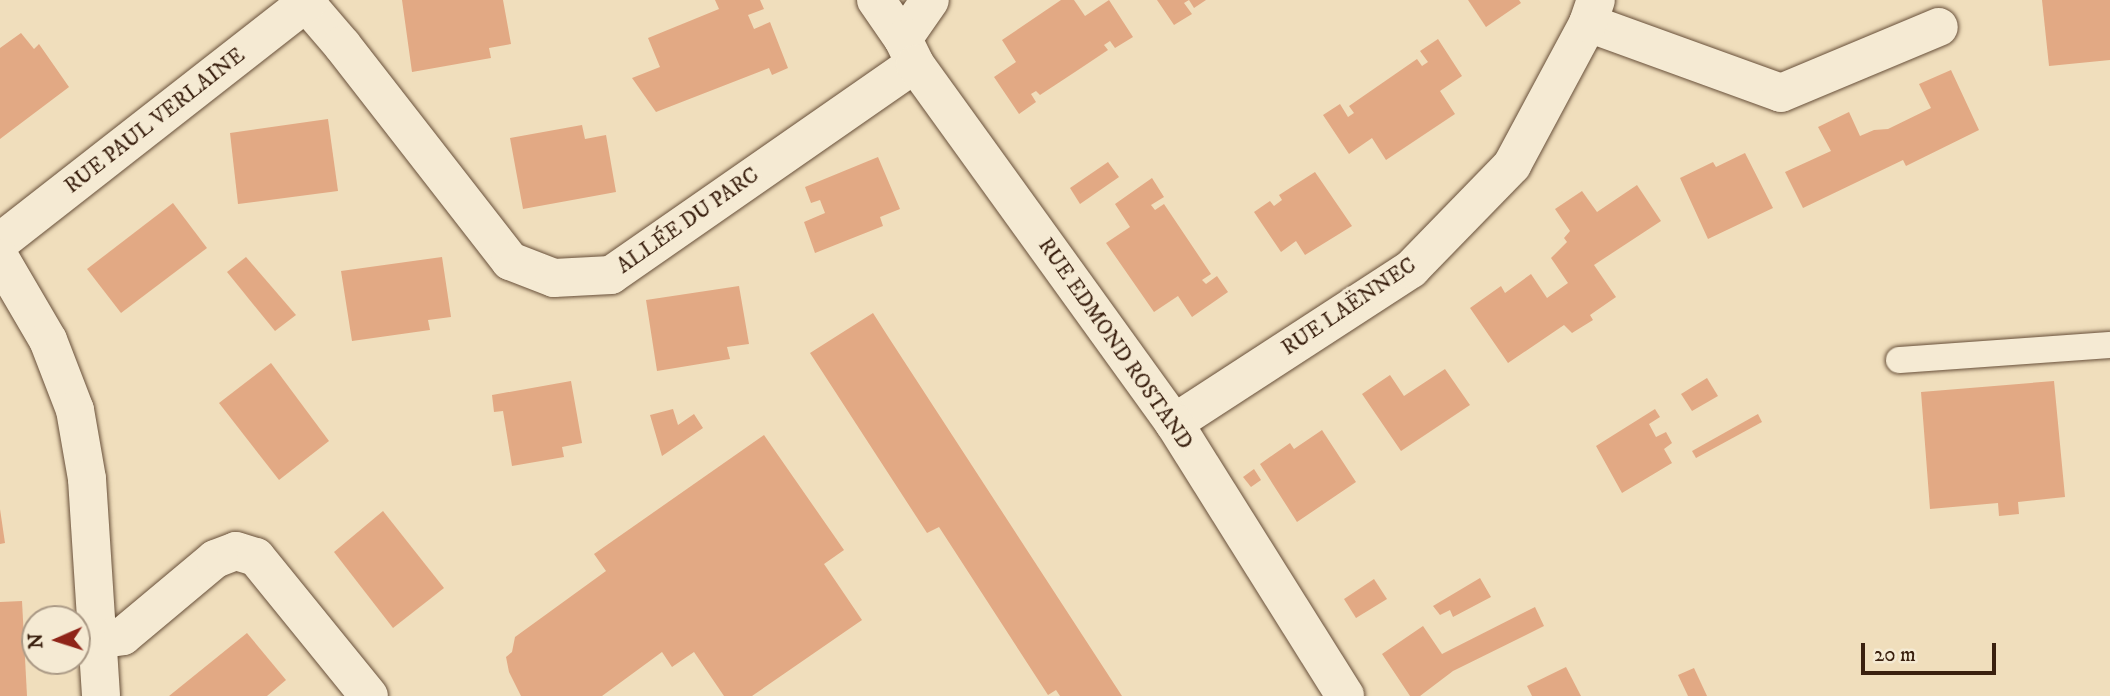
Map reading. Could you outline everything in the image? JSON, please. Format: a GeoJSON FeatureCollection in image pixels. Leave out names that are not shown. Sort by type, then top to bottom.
{"type":"FeatureCollection","features":[{"type":"Feature","properties":{"kind":"street","name":"RUE EDMOND ROSTAND"},"geometry":{"type":"LineString","coordinates":[[876,0],[909,51],[1174,423],[1345,696]]}},
{"type":"Feature","properties":{"kind":"street"},"geometry":{"type":"LineString","coordinates":[[909,51],[930,0]]}},
{"type":"Feature","properties":{"kind":"street","name":"ALLÉE DU PARC"},"geometry":{"type":"LineString","coordinates":[[308,2],[510,261],[554,278],[611,275],[909,51]]}},
{"type":"Feature","properties":{"kind":"street","name":"RUE PAUL VERLAINE"},"geometry":{"type":"LineString","coordinates":[[0,242],[308,2]]}},
{"type":"Feature","properties":{"kind":"street","name":"RUE LAËNNEC"},"geometry":{"type":"LineString","coordinates":[[1174,423],[1411,269],[1512,165],[1592,12],[1781,93],[1939,27]]}},
{"type":"Feature","properties":{"kind":"street"},"geometry":{"type":"LineString","coordinates":[[0,258],[48,340],[75,410],[87,479],[101,696]]}},
{"type":"Feature","properties":{"kind":"street"},"geometry":{"type":"LineString","coordinates":[[96,640],[123,636],[215,559],[236,551],[256,557],[369,696]]}},
{"type":"Feature","properties":{"kind":"lane"},"geometry":{"type":"LineString","coordinates":[[1899,360],[2110,345]]}},
{"type":"Feature","properties":{"kind":"building"},"geometry":{"type":"Polygon","coordinates":[[[402,0],[503,0],[511,44],[489,48],[491,58],[412,72],[402,0]]]}},
{"type":"Feature","properties":{"kind":"building"},"geometry":{"type":"Polygon","coordinates":[[[715,0],[760,0],[764,9],[748,15],[754,29],[770,22],[788,68],[772,75],[769,68],[656,112],[632,78],[660,67],[648,38],[719,9],[715,0]]]}},
{"type":"Feature","properties":{"kind":"building"},"geometry":{"type":"Polygon","coordinates":[[[1061,0],[1074,0],[1085,16],[1109,0],[1133,37],[1115,48],[1110,41],[1104,45],[1108,50],[1040,95],[1036,91],[1031,94],[1036,102],[1019,114],[994,77],[1016,62],[1002,40],[1061,0]]]}},
{"type":"Feature","properties":{"kind":"building"},"geometry":{"type":"Polygon","coordinates":[[[1157,0],[1189,0],[1184,3],[1192,14],[1174,25],[1157,0]]]}},
{"type":"Feature","properties":{"kind":"building"},"geometry":{"type":"Polygon","coordinates":[[[1189,0],[1206,0],[1194,8],[1189,0]]]}},
{"type":"Feature","properties":{"kind":"building"},"geometry":{"type":"Polygon","coordinates":[[[1468,0],[1519,0],[1521,3],[1486,27],[1468,0]]]}},
{"type":"Feature","properties":{"kind":"building"},"geometry":{"type":"Polygon","coordinates":[[[2042,0],[2110,0],[2110,60],[2049,66],[2042,0]]]}},
{"type":"Feature","properties":{"kind":"building"},"geometry":{"type":"Polygon","coordinates":[[[21,33],[34,49],[39,44],[69,87],[0,139],[0,48],[21,33]]]}},
{"type":"Feature","properties":{"kind":"building"},"geometry":{"type":"Polygon","coordinates":[[[1438,39],[1462,76],[1440,91],[1455,114],[1386,160],[1372,138],[1349,154],[1323,115],[1340,104],[1348,117],[1354,113],[1349,106],[1417,59],[1422,66],[1428,62],[1420,51],[1438,39]]]}},
{"type":"Feature","properties":{"kind":"building"},"geometry":{"type":"Polygon","coordinates":[[[1951,70],[1979,130],[1906,166],[1903,160],[1803,208],[1785,172],[1831,151],[1818,127],[1849,112],[1860,136],[1874,130],[1888,129],[1931,108],[1919,84],[1951,70]]]}},
{"type":"Feature","properties":{"kind":"building"},"geometry":{"type":"Polygon","coordinates":[[[328,119],[338,191],[238,204],[230,133],[328,119]]]}},
{"type":"Feature","properties":{"kind":"building"},"geometry":{"type":"Polygon","coordinates":[[[582,125],[585,139],[606,135],[616,192],[523,209],[510,138],[582,125]]]}},
{"type":"Feature","properties":{"kind":"building"},"geometry":{"type":"Polygon","coordinates":[[[1745,153],[1773,208],[1708,239],[1680,178],[1713,162],[1716,167],[1745,153]]]}},
{"type":"Feature","properties":{"kind":"building"},"geometry":{"type":"Polygon","coordinates":[[[878,157],[900,209],[880,217],[883,226],[815,253],[804,222],[825,213],[820,200],[811,203],[805,187],[878,157]]]}},
{"type":"Feature","properties":{"kind":"building"},"geometry":{"type":"Polygon","coordinates":[[[1108,162],[1119,177],[1080,204],[1070,188],[1108,162]]]}},
{"type":"Feature","properties":{"kind":"building"},"geometry":{"type":"Polygon","coordinates":[[[1315,172],[1352,226],[1305,255],[1296,241],[1281,252],[1254,212],[1270,201],[1274,206],[1282,200],[1279,195],[1315,172]]]}},
{"type":"Feature","properties":{"kind":"building"},"geometry":{"type":"Polygon","coordinates":[[[1152,178],[1164,197],[1151,205],[1155,210],[1164,204],[1211,274],[1202,280],[1206,284],[1217,276],[1228,292],[1192,317],[1178,296],[1154,312],[1106,243],[1130,227],[1115,204],[1152,178]]]}},
{"type":"Feature","properties":{"kind":"building"},"geometry":{"type":"Polygon","coordinates":[[[1637,185],[1661,221],[1594,265],[1616,297],[1590,315],[1593,320],[1572,333],[1564,325],[1508,363],[1470,308],[1501,286],[1505,293],[1531,274],[1547,298],[1568,283],[1551,258],[1567,242],[1564,238],[1570,231],[1555,209],[1582,191],[1597,212],[1637,185]]]}},
{"type":"Feature","properties":{"kind":"building"},"geometry":{"type":"Polygon","coordinates":[[[173,203],[207,248],[121,313],[87,269],[173,203]]]}},
{"type":"Feature","properties":{"kind":"building"},"geometry":{"type":"Polygon","coordinates":[[[246,257],[296,315],[275,331],[227,272],[246,257]]]}},
{"type":"Feature","properties":{"kind":"building"},"geometry":{"type":"Polygon","coordinates":[[[442,257],[451,317],[428,320],[430,330],[352,341],[341,271],[442,257]]]}},
{"type":"Feature","properties":{"kind":"building"},"geometry":{"type":"Polygon","coordinates":[[[739,286],[749,344],[727,347],[730,359],[657,371],[646,300],[739,286]]]}},
{"type":"Feature","properties":{"kind":"building"},"geometry":{"type":"Polygon","coordinates":[[[873,313],[1122,696],[1060,696],[1056,690],[1048,695],[939,527],[927,533],[810,353],[873,313]]]}},
{"type":"Feature","properties":{"kind":"building"},"geometry":{"type":"Polygon","coordinates":[[[271,363],[329,441],[279,480],[219,403],[271,363]]]}},
{"type":"Feature","properties":{"kind":"building"},"geometry":{"type":"Polygon","coordinates":[[[1445,369],[1470,405],[1401,451],[1362,394],[1390,375],[1404,396],[1445,369]]]}},
{"type":"Feature","properties":{"kind":"building"},"geometry":{"type":"Polygon","coordinates":[[[1707,378],[1718,396],[1692,411],[1681,394],[1707,378]]]}},
{"type":"Feature","properties":{"kind":"building"},"geometry":{"type":"Polygon","coordinates":[[[571,381],[582,443],[562,447],[564,457],[512,466],[503,411],[494,412],[492,395],[571,381]]]}},
{"type":"Feature","properties":{"kind":"building"},"geometry":{"type":"Polygon","coordinates":[[[2054,381],[2065,497],[2018,502],[2019,514],[1999,516],[1998,503],[1930,509],[1921,392],[2054,381]]]}},
{"type":"Feature","properties":{"kind":"building"},"geometry":{"type":"Polygon","coordinates":[[[673,409],[678,425],[694,414],[703,428],[662,456],[650,415],[673,409]]]}},
{"type":"Feature","properties":{"kind":"building"},"geometry":{"type":"Polygon","coordinates":[[[1655,409],[1660,417],[1649,424],[1656,437],[1666,432],[1672,443],[1664,449],[1672,463],[1622,493],[1596,446],[1655,409]]]}},
{"type":"Feature","properties":{"kind":"building"},"geometry":{"type":"Polygon","coordinates":[[[1758,414],[1762,422],[1696,458],[1692,451],[1758,414]]]}},
{"type":"Feature","properties":{"kind":"building"},"geometry":{"type":"Polygon","coordinates":[[[1322,430],[1356,482],[1297,522],[1260,464],[1290,443],[1294,449],[1322,430]]]}},
{"type":"Feature","properties":{"kind":"building"},"geometry":{"type":"Polygon","coordinates":[[[764,435],[844,550],[824,564],[862,620],[752,696],[724,696],[694,652],[672,667],[662,652],[602,696],[521,696],[509,672],[506,657],[512,652],[515,637],[606,571],[594,554],[764,435]]]}},
{"type":"Feature","properties":{"kind":"building"},"geometry":{"type":"Polygon","coordinates":[[[1254,469],[1261,480],[1251,487],[1243,477],[1254,469]]]}},
{"type":"Feature","properties":{"kind":"building"},"geometry":{"type":"Polygon","coordinates":[[[0,509],[5,543],[0,544],[0,509]]]}},
{"type":"Feature","properties":{"kind":"building"},"geometry":{"type":"Polygon","coordinates":[[[383,511],[444,588],[393,628],[334,552],[383,511]]]}},
{"type":"Feature","properties":{"kind":"building"},"geometry":{"type":"Polygon","coordinates":[[[1480,578],[1491,597],[1453,617],[1450,610],[1440,615],[1433,606],[1480,578]]]}},
{"type":"Feature","properties":{"kind":"building"},"geometry":{"type":"Polygon","coordinates":[[[1374,579],[1387,599],[1356,618],[1344,599],[1374,579]]]}},
{"type":"Feature","properties":{"kind":"building"},"geometry":{"type":"Polygon","coordinates":[[[22,601],[21,675],[26,675],[27,696],[0,696],[0,602],[22,601]]]}},
{"type":"Feature","properties":{"kind":"building"},"geometry":{"type":"Polygon","coordinates":[[[1535,607],[1544,626],[1453,671],[1420,696],[1410,696],[1382,654],[1423,626],[1442,654],[1535,607]]]}},
{"type":"Feature","properties":{"kind":"building"},"geometry":{"type":"Polygon","coordinates":[[[247,633],[286,680],[267,696],[169,696],[247,633]]]}},
{"type":"Feature","properties":{"kind":"building"},"geometry":{"type":"Polygon","coordinates":[[[1566,667],[1581,696],[1532,696],[1527,686],[1566,667]]]}},
{"type":"Feature","properties":{"kind":"building"},"geometry":{"type":"Polygon","coordinates":[[[1694,668],[1707,696],[1688,696],[1678,675],[1694,668]]]}}]}
